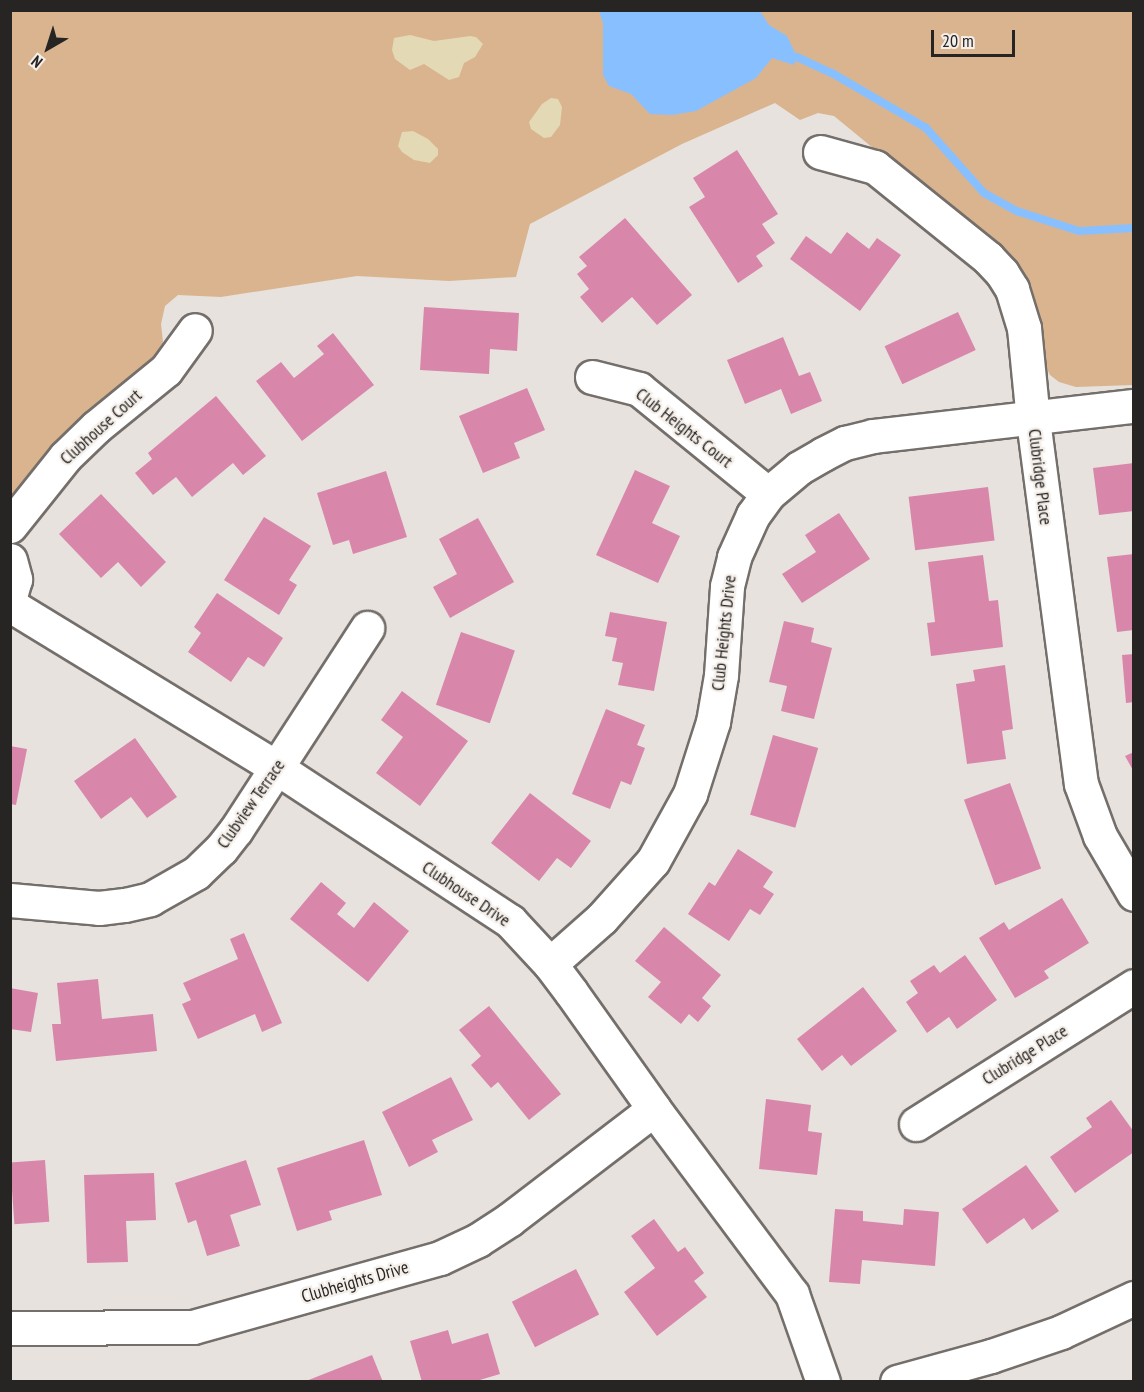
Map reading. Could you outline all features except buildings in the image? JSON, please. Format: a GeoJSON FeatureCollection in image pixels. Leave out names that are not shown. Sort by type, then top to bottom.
{"type":"FeatureCollection","features":[{"type":"Feature","properties":{"kind":"street","name":"Clubridge Place"},"geometry":{"type":"LineString","coordinates":[[820,152],[875,167],[1002,273],[1012,289],[1020,311],[1081,784],[1100,836],[1134,894]]}},
{"type":"Feature","properties":{"kind":"street","name":"Clubhouse Court"},"geometry":{"type":"LineString","coordinates":[[10,526],[65,457],[96,427],[166,370],[195,330]]}},
{"type":"Feature","properties":{"kind":"street","name":"Club Heights Court"},"geometry":{"type":"LineString","coordinates":[[592,377],[639,389],[768,494]]}},
{"type":"Feature","properties":{"kind":"street","name":"Club Heights Drive"},"geometry":{"type":"LineString","coordinates":[[550,964],[628,891],[653,861],[690,794],[713,722],[721,675],[723,613],[732,567],[742,536],[768,494],[799,468],[845,443],[905,431],[1033,420],[1134,406]]}},
{"type":"Feature","properties":{"kind":"street"},"geometry":{"type":"LineString","coordinates":[[10,561],[15,579],[10,596]]}},
{"type":"Feature","properties":{"kind":"street","name":"Clubhouse Drive"},"geometry":{"type":"LineString","coordinates":[[10,606],[277,768],[510,921],[550,964],[654,1109],[792,1294],[823,1382]]}},
{"type":"Feature","properties":{"kind":"street","name":"Clubview Terrace"},"geometry":{"type":"LineString","coordinates":[[10,900],[99,908],[150,899],[175,887],[196,873],[221,849],[277,768],[367,628]]}},
{"type":"Feature","properties":{"kind":"street","name":"Clubridge Place"},"geometry":{"type":"LineString","coordinates":[[916,1124],[1134,986]]}},
{"type":"Feature","properties":{"kind":"street","name":"Clubheights Drive"},"geometry":{"type":"LineString","coordinates":[[10,1328],[193,1327],[440,1258],[478,1240],[510,1219],[654,1109]]}},
{"type":"Feature","properties":{"kind":"street"},"geometry":{"type":"LineString","coordinates":[[897,1382],[991,1356],[1061,1332],[1134,1298]]}},
{"type":"Feature","properties":{"kind":"shaded area"},"geometry":{"type":"Polygon","coordinates":[[[11,11],[1133,11],[1133,385],[1076,387],[1059,382],[1050,375],[1044,363],[1036,310],[990,244],[834,116],[818,113],[800,120],[775,103],[682,144],[530,224],[516,277],[449,281],[357,276],[221,297],[178,295],[165,306],[161,324],[163,342],[155,359],[11,502],[11,11]]]}},
{"type":"Feature","properties":{"kind":"sand"},"geometry":{"type":"Polygon","coordinates":[[[410,35],[434,41],[470,36],[476,37],[483,44],[475,57],[464,63],[459,77],[449,80],[424,64],[410,70],[395,59],[392,50],[394,38],[410,35]]]}},
{"type":"Feature","properties":{"kind":"sand"},"geometry":{"type":"Polygon","coordinates":[[[551,98],[558,99],[562,107],[560,125],[551,137],[544,138],[531,129],[529,122],[542,104],[551,98]]]}},
{"type":"Feature","properties":{"kind":"sand"},"geometry":{"type":"Polygon","coordinates":[[[413,131],[428,139],[438,149],[438,155],[430,163],[414,160],[402,152],[398,146],[402,132],[413,131]]]}},
{"type":"Feature","properties":{"kind":"water"},"geometry":{"type":"Polygon","coordinates":[[[599,11],[760,11],[769,25],[787,36],[797,57],[794,65],[772,58],[756,78],[696,111],[672,115],[650,114],[631,94],[609,86],[603,75],[603,23],[599,11]]]}},
{"type":"Feature","properties":{"kind":"waterway"},"geometry":{"type":"LineString","coordinates":[[797,57],[832,73],[926,128],[984,193],[1017,211],[1079,231],[1134,228]]}}]}
